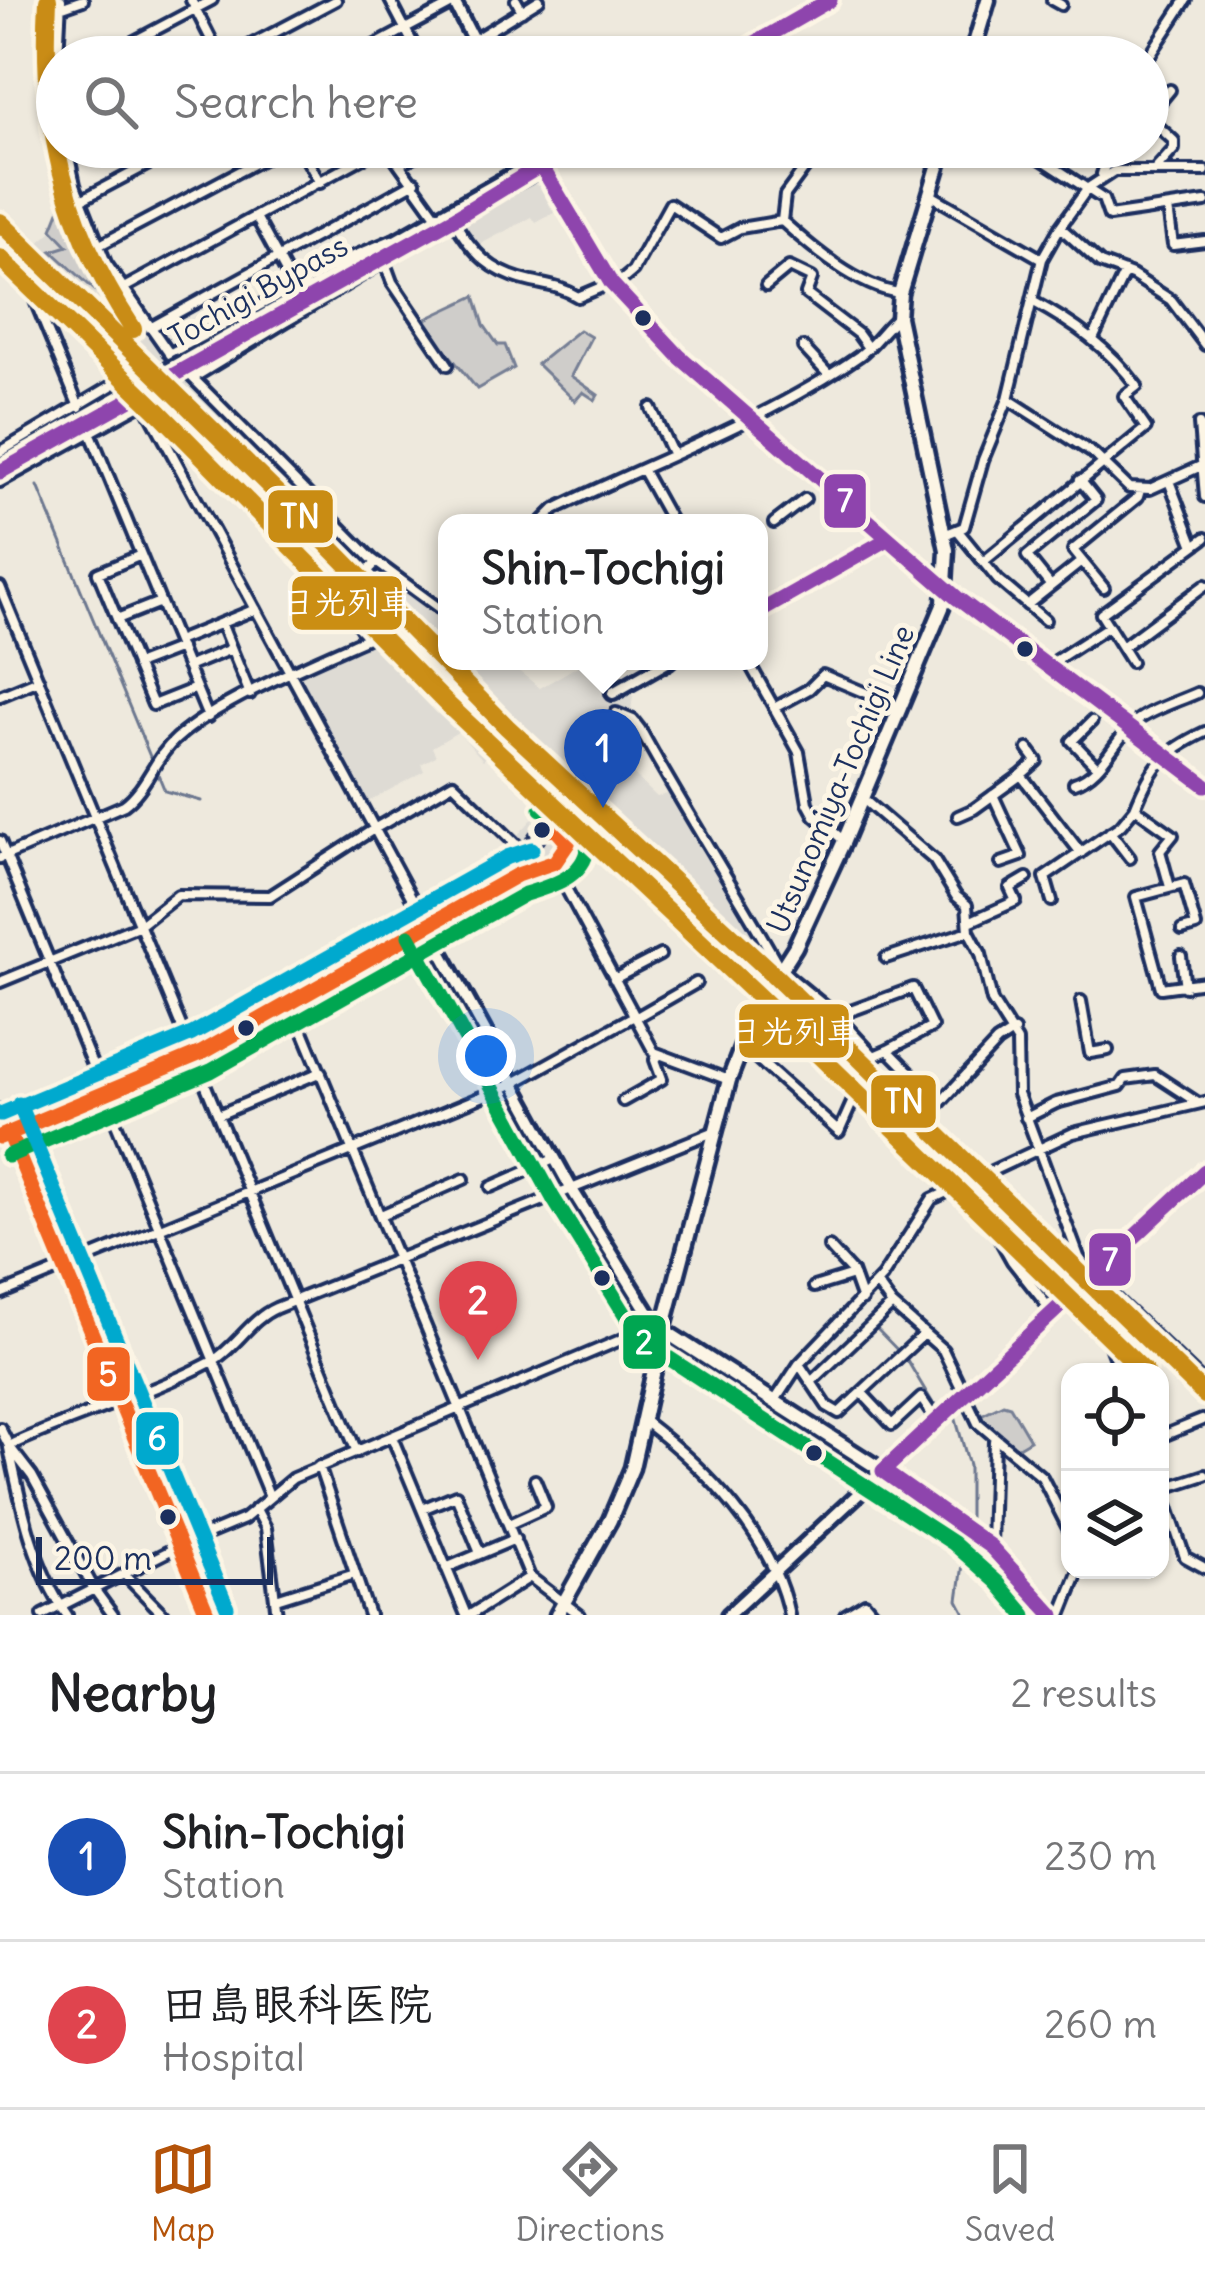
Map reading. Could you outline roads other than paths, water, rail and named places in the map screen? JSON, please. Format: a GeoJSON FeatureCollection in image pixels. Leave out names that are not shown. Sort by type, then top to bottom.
{"type":"FeatureCollection","features":[{"type":"Feature","properties":{"kind":"main road"},"geometry":{"type":"LineString","coordinates":[[977,36],[988,0]]}},
{"type":"Feature","properties":{"kind":"main road","name":"Utsunomiya-Tochigi Line"},"geometry":{"type":"LineString","coordinates":[[560,1610],[625,1490],[644,1421],[659,1328],[741,1046],[844,841],[944,603],[952,533],[898,317],[900,293],[937,168]]}},
{"type":"Feature","properties":{"kind":"main road"},"geometry":{"type":"LineString","coordinates":[[0,1112],[4,1135],[208,1615]]}},
{"type":"Feature","properties":{"kind":"main road"},"geometry":{"type":"LineString","coordinates":[[659,1328],[883,1471],[1205,1171]]}},
{"type":"Feature","properties":{"kind":"street"},"geometry":{"type":"LineString","coordinates":[[59,36],[61,4],[83,0]]}},
{"type":"Feature","properties":{"kind":"street"},"geometry":{"type":"LineString","coordinates":[[139,36],[193,4],[212,0]]}},
{"type":"Feature","properties":{"kind":"street"},"geometry":{"type":"LineString","coordinates":[[265,36],[336,0]]}},
{"type":"Feature","properties":{"kind":"street"},"geometry":{"type":"LineString","coordinates":[[390,0],[410,36]]}},
{"type":"Feature","properties":{"kind":"street"},"geometry":{"type":"LineString","coordinates":[[516,0],[522,11]]}},
{"type":"Feature","properties":{"kind":"street"},"geometry":{"type":"LineString","coordinates":[[481,36],[539,0]]}},
{"type":"Feature","properties":{"kind":"street"},"geometry":{"type":"LineString","coordinates":[[767,36],[830,0]]}},
{"type":"Feature","properties":{"kind":"street"},"geometry":{"type":"LineString","coordinates":[[1162,36],[1184,3],[1169,0]]}},
{"type":"Feature","properties":{"kind":"street"},"geometry":{"type":"LineString","coordinates":[[393,36],[453,1],[472,36]]}},
{"type":"Feature","properties":{"kind":"street"},"geometry":{"type":"LineString","coordinates":[[193,4],[212,36]]}},
{"type":"Feature","properties":{"kind":"street"},"geometry":{"type":"LineString","coordinates":[[73,168],[98,246],[169,354],[376,563],[437,607]]}},
{"type":"Feature","properties":{"kind":"street"},"geometry":{"type":"LineString","coordinates":[[81,200],[141,168]]}},
{"type":"Feature","properties":{"kind":"street"},"geometry":{"type":"LineString","coordinates":[[98,246],[245,168]]}},
{"type":"Feature","properties":{"kind":"street"},"geometry":{"type":"LineString","coordinates":[[312,168],[320,183]]}},
{"type":"Feature","properties":{"kind":"street"},"geometry":{"type":"LineString","coordinates":[[122,289],[347,168]]}},
{"type":"Feature","properties":{"kind":"street"},"geometry":{"type":"LineString","coordinates":[[406,168],[437,217]]}},
{"type":"Feature","properties":{"kind":"street","name":"Tochigi Bypass"},"geometry":{"type":"LineString","coordinates":[[405,241],[437,217],[524,168]]}},
{"type":"Feature","properties":{"kind":"street","name":"Tochigi Bypass"},"geometry":{"type":"LineString","coordinates":[[0,468],[187,369],[536,168]]}},
{"type":"Feature","properties":{"kind":"street"},"geometry":{"type":"LineString","coordinates":[[542,168],[613,285],[680,357],[945,588],[1205,784]]}},
{"type":"Feature","properties":{"kind":"street"},"geometry":{"type":"LineString","coordinates":[[782,221],[785,195],[806,168]]}},
{"type":"Feature","properties":{"kind":"street"},"geometry":{"type":"LineString","coordinates":[[1056,168],[1103,199],[1109,216],[1205,202]]}},
{"type":"Feature","properties":{"kind":"street"},"geometry":{"type":"LineString","coordinates":[[1102,176],[1104,168]]}},
{"type":"Feature","properties":{"kind":"street"},"geometry":{"type":"LineString","coordinates":[[1154,171],[1157,168]]}},
{"type":"Feature","properties":{"kind":"street"},"geometry":{"type":"LineString","coordinates":[[1045,620],[952,533],[964,527],[982,460],[1008,399],[1042,259],[1088,188],[1102,176],[1129,169],[1205,171]]}},
{"type":"Feature","properties":{"kind":"street"},"geometry":{"type":"LineString","coordinates":[[151,328],[416,182]]}},
{"type":"Feature","properties":{"kind":"street"},"geometry":{"type":"LineString","coordinates":[[929,194],[1042,259]]}},
{"type":"Feature","properties":{"kind":"street"},"geometry":{"type":"LineString","coordinates":[[453,219],[474,255],[528,282],[553,285],[578,297],[613,285],[633,271],[670,204],[722,238],[740,228],[782,221],[855,275],[883,291],[900,293]]}},
{"type":"Feature","properties":{"kind":"street"},"geometry":{"type":"LineString","coordinates":[[1168,208],[1173,244],[1205,241]]}},
{"type":"Feature","properties":{"kind":"street"},"geometry":{"type":"LineString","coordinates":[[256,217],[295,287]]}},
{"type":"Feature","properties":{"kind":"street"},"geometry":{"type":"LineString","coordinates":[[1060,227],[1100,263],[1171,300],[1205,345]]}},
{"type":"Feature","properties":{"kind":"street"},"geometry":{"type":"LineString","coordinates":[[0,241],[16,255],[79,407]]}},
{"type":"Feature","properties":{"kind":"street"},"geometry":{"type":"LineString","coordinates":[[187,369],[385,263],[405,241]]}},
{"type":"Feature","properties":{"kind":"street"},"geometry":{"type":"LineString","coordinates":[[169,354],[376,244],[405,241]]}},
{"type":"Feature","properties":{"kind":"street"},"geometry":{"type":"LineString","coordinates":[[0,256],[11,252]]}},
{"type":"Feature","properties":{"kind":"street"},"geometry":{"type":"LineString","coordinates":[[385,263],[392,282],[448,365]]}},
{"type":"Feature","properties":{"kind":"street"},"geometry":{"type":"LineString","coordinates":[[766,286],[789,267],[812,278],[806,294],[858,334],[868,348]]}},
{"type":"Feature","properties":{"kind":"street"},"geometry":{"type":"LineString","coordinates":[[1093,339],[1125,272]]}},
{"type":"Feature","properties":{"kind":"street"},"geometry":{"type":"LineString","coordinates":[[983,562],[1147,428],[1124,396],[1137,386],[1120,363],[1093,339],[1032,301]]}},
{"type":"Feature","properties":{"kind":"street"},"geometry":{"type":"LineString","coordinates":[[549,514],[750,418],[868,348],[898,317]]}},
{"type":"Feature","properties":{"kind":"street"},"geometry":{"type":"LineString","coordinates":[[802,347],[827,374]]}},
{"type":"Feature","properties":{"kind":"street"},"geometry":{"type":"LineString","coordinates":[[0,452],[135,374],[155,396],[143,393]]}},
{"type":"Feature","properties":{"kind":"street"},"geometry":{"type":"LineString","coordinates":[[0,482],[91,434],[143,393]]}},
{"type":"Feature","properties":{"kind":"street"},"geometry":{"type":"LineString","coordinates":[[43,1615],[64,1610],[94,1589],[179,1546],[244,1520],[269,1495],[319,1466],[659,1328],[554,1159],[143,393]]}},
{"type":"Feature","properties":{"kind":"street"},"geometry":{"type":"LineString","coordinates":[[1008,399],[1102,462],[1129,488],[1139,490],[1168,481],[1203,460]]}},
{"type":"Feature","properties":{"kind":"street"},"geometry":{"type":"LineString","coordinates":[[650,408],[672,453]]}},
{"type":"Feature","properties":{"kind":"street"},"geometry":{"type":"LineString","coordinates":[[1199,424],[1205,497]]}},
{"type":"Feature","properties":{"kind":"street"},"geometry":{"type":"LineString","coordinates":[[91,434],[208,717]]}},
{"type":"Feature","properties":{"kind":"street"},"geometry":{"type":"LineString","coordinates":[[642,469],[667,514]]}},
{"type":"Feature","properties":{"kind":"street"},"geometry":{"type":"LineString","coordinates":[[1051,586],[1027,556],[1096,500],[1080,481]]}},
{"type":"Feature","properties":{"kind":"street"},"geometry":{"type":"LineString","coordinates":[[1168,481],[1194,547]]}},
{"type":"Feature","properties":{"kind":"street"},"geometry":{"type":"LineString","coordinates":[[1104,588],[1072,550],[1138,497],[1139,490]]}},
{"type":"Feature","properties":{"kind":"street"},"geometry":{"type":"LineString","coordinates":[[774,523],[805,500]]}},
{"type":"Feature","properties":{"kind":"street"},"geometry":{"type":"LineString","coordinates":[[1131,662],[1101,614],[1205,538]]}},
{"type":"Feature","properties":{"kind":"street"},"geometry":{"type":"LineString","coordinates":[[768,607],[888,539]]}},
{"type":"Feature","properties":{"kind":"street"},"geometry":{"type":"LineString","coordinates":[[141,555],[98,573],[136,665],[153,705],[196,688]]}},
{"type":"Feature","properties":{"kind":"street"},"geometry":{"type":"LineString","coordinates":[[1027,605],[1081,562]]}},
{"type":"Feature","properties":{"kind":"street"},"geometry":{"type":"LineString","coordinates":[[3,856],[130,802],[168,746],[208,717],[367,638],[341,596],[376,563]]}},
{"type":"Feature","properties":{"kind":"street"},"geometry":{"type":"LineString","coordinates":[[1122,647],[1205,585]]}},
{"type":"Feature","properties":{"kind":"street"},"geometry":{"type":"LineString","coordinates":[[0,587],[357,1452]]}},
{"type":"Feature","properties":{"kind":"street"},"geometry":{"type":"LineString","coordinates":[[117,619],[160,602]]}},
{"type":"Feature","properties":{"kind":"street"},"geometry":{"type":"LineString","coordinates":[[136,665],[256,609]]}},
{"type":"Feature","properties":{"kind":"street"},"geometry":{"type":"LineString","coordinates":[[221,623],[250,695]]}},
{"type":"Feature","properties":{"kind":"street"},"geometry":{"type":"LineString","coordinates":[[1047,667],[1109,626]]}},
{"type":"Feature","properties":{"kind":"street"},"geometry":{"type":"LineString","coordinates":[[188,667],[231,649]]}},
{"type":"Feature","properties":{"kind":"street"},"geometry":{"type":"LineString","coordinates":[[602,670],[604,676]]}},
{"type":"Feature","properties":{"kind":"street"},"geometry":{"type":"LineString","coordinates":[[613,693],[653,670]]}},
{"type":"Feature","properties":{"kind":"street"},"geometry":{"type":"LineString","coordinates":[[753,670],[799,752],[815,816],[844,841]]}},
{"type":"Feature","properties":{"kind":"street"},"geometry":{"type":"LineString","coordinates":[[774,707],[809,689],[823,675],[899,707]]}},
{"type":"Feature","properties":{"kind":"street"},"geometry":{"type":"LineString","coordinates":[[0,696],[39,680]]}},
{"type":"Feature","properties":{"kind":"street"},"geometry":{"type":"LineString","coordinates":[[1074,783],[1097,767],[1130,728],[1151,713],[1196,694]]}},
{"type":"Feature","properties":{"kind":"street"},"geometry":{"type":"LineString","coordinates":[[616,713],[633,720],[640,729],[781,970],[837,1016],[874,1056],[932,1027],[913,988],[837,1016]]}},
{"type":"Feature","properties":{"kind":"street"},"geometry":{"type":"LineString","coordinates":[[1092,721],[1072,741],[1097,767]]}},
{"type":"Feature","properties":{"kind":"street"},"geometry":{"type":"LineString","coordinates":[[1052,901],[1045,877],[1111,832],[1135,808],[1148,777],[1165,754],[1205,732]]}},
{"type":"Feature","properties":{"kind":"street"},"geometry":{"type":"LineString","coordinates":[[958,816],[1037,760],[1028,749]]}},
{"type":"Feature","properties":{"kind":"street"},"geometry":{"type":"LineString","coordinates":[[1021,775],[1081,853]]}},
{"type":"Feature","properties":{"kind":"street"},"geometry":{"type":"LineString","coordinates":[[0,982],[140,926],[178,895],[270,896],[453,783],[530,859]]}},
{"type":"Feature","properties":{"kind":"street"},"geometry":{"type":"LineString","coordinates":[[993,795],[1022,856],[1001,863]]}},
{"type":"Feature","properties":{"kind":"street"},"geometry":{"type":"LineString","coordinates":[[861,797],[934,860],[967,905],[992,1001],[1014,1031],[1018,1094],[1035,1148],[1071,1228],[1117,1363]]}},
{"type":"Feature","properties":{"kind":"street"},"geometry":{"type":"LineString","coordinates":[[1135,808],[1173,835],[1160,851],[1170,887]]}},
{"type":"Feature","properties":{"kind":"street"},"geometry":{"type":"LineString","coordinates":[[517,875],[530,859],[533,841],[548,827],[556,829],[568,843],[559,860],[561,879],[658,1056],[662,1079],[623,1101]]}},
{"type":"Feature","properties":{"kind":"street"},"geometry":{"type":"LineString","coordinates":[[1111,832],[1130,858]]}},
{"type":"Feature","properties":{"kind":"street"},"geometry":{"type":"LineString","coordinates":[[0,841],[269,1495]]}},
{"type":"Feature","properties":{"kind":"street"},"geometry":{"type":"LineString","coordinates":[[515,841],[533,841]]}},
{"type":"Feature","properties":{"kind":"street"},"geometry":{"type":"LineString","coordinates":[[4,1135],[194,1056],[517,875],[559,860]]}},
{"type":"Feature","properties":{"kind":"street"},"geometry":{"type":"LineString","coordinates":[[541,867],[561,879]]}},
{"type":"Feature","properties":{"kind":"street"},"geometry":{"type":"LineString","coordinates":[[886,958],[969,926],[1016,901],[1010,888],[1027,878]]}},
{"type":"Feature","properties":{"kind":"street"},"geometry":{"type":"LineString","coordinates":[[1182,930],[1196,926],[1184,884],[1136,897],[1161,988],[1205,982]]}},
{"type":"Feature","properties":{"kind":"street"},"geometry":{"type":"LineString","coordinates":[[614,979],[660,955]]}},
{"type":"Feature","properties":{"kind":"street"},"geometry":{"type":"LineString","coordinates":[[1181,956],[1185,986]]}},
{"type":"Feature","properties":{"kind":"street"},"geometry":{"type":"LineString","coordinates":[[0,1294],[513,1084],[696,983]]}},
{"type":"Feature","properties":{"kind":"street"},"geometry":{"type":"LineString","coordinates":[[1081,1001],[1090,1053],[1108,1050]]}},
{"type":"Feature","properties":{"kind":"street"},"geometry":{"type":"LineString","coordinates":[[291,1002],[530,1577],[560,1610],[580,1615]]}},
{"type":"Feature","properties":{"kind":"street"},"geometry":{"type":"LineString","coordinates":[[741,1046],[839,1132],[856,1096],[758,1005]]}},
{"type":"Feature","properties":{"kind":"street"},"geometry":{"type":"LineString","coordinates":[[888,1050],[940,1103],[997,1042],[1014,1031]]}},
{"type":"Feature","properties":{"kind":"street"},"geometry":{"type":"LineString","coordinates":[[658,1056],[729,1079]]}},
{"type":"Feature","properties":{"kind":"street"},"geometry":{"type":"LineString","coordinates":[[218,1114],[321,1072]]}},
{"type":"Feature","properties":{"kind":"street"},"geometry":{"type":"LineString","coordinates":[[1026,1118],[1056,1103],[1120,1086],[1125,1079],[1156,1075],[1202,1103]]}},
{"type":"Feature","properties":{"kind":"street"},"geometry":{"type":"LineString","coordinates":[[773,1402],[799,1364],[877,1284],[932,1199],[1073,1133],[1202,1103]]}},
{"type":"Feature","properties":{"kind":"street"},"geometry":{"type":"LineString","coordinates":[[4,1449],[216,1359],[262,1314],[714,1132]]}},
{"type":"Feature","properties":{"kind":"street"},"geometry":{"type":"LineString","coordinates":[[491,1187],[554,1159]]}},
{"type":"Feature","properties":{"kind":"street"},"geometry":{"type":"LineString","coordinates":[[381,1215],[464,1179]]}},
{"type":"Feature","properties":{"kind":"street"},"geometry":{"type":"LineString","coordinates":[[967,1181],[1012,1261],[1053,1313]]}},
{"type":"Feature","properties":{"kind":"street"},"geometry":{"type":"LineString","coordinates":[[829,1247],[853,1275],[862,1300]]}},
{"type":"Feature","properties":{"kind":"street"},"geometry":{"type":"LineString","coordinates":[[814,1287],[853,1275]]}},
{"type":"Feature","properties":{"kind":"street"},"geometry":{"type":"LineString","coordinates":[[1087,1282],[1205,1384]]}},
{"type":"Feature","properties":{"kind":"street"},"geometry":{"type":"LineString","coordinates":[[877,1284],[892,1305],[943,1350],[955,1404],[1042,1477],[1061,1514]]}},
{"type":"Feature","properties":{"kind":"street"},"geometry":{"type":"LineString","coordinates":[[811,1382],[892,1305]]}},
{"type":"Feature","properties":{"kind":"street"},"geometry":{"type":"LineString","coordinates":[[799,1364],[827,1406],[839,1413],[924,1334]]}},
{"type":"Feature","properties":{"kind":"street"},"geometry":{"type":"LineString","coordinates":[[861,1392],[892,1425],[921,1398],[937,1421]]}},
{"type":"Feature","properties":{"kind":"street"},"geometry":{"type":"LineString","coordinates":[[1181,1411],[1188,1426]]}},
{"type":"Feature","properties":{"kind":"street"},"geometry":{"type":"LineString","coordinates":[[1169,1433],[1202,1420]]}},
{"type":"Feature","properties":{"kind":"street"},"geometry":{"type":"LineString","coordinates":[[644,1421],[703,1471],[735,1506],[784,1588],[789,1615]]}},
{"type":"Feature","properties":{"kind":"street"},"geometry":{"type":"LineString","coordinates":[[0,1427],[32,1533],[34,1556],[64,1610]]}},
{"type":"Feature","properties":{"kind":"street"},"geometry":{"type":"LineString","coordinates":[[392,1437],[468,1615],[530,1577]]}},
{"type":"Feature","properties":{"kind":"street"},"geometry":{"type":"LineString","coordinates":[[991,1547],[994,1441]]}},
{"type":"Feature","properties":{"kind":"street"},"geometry":{"type":"LineString","coordinates":[[4,1449],[32,1476],[113,1615]]}},
{"type":"Feature","properties":{"kind":"street"},"geometry":{"type":"LineString","coordinates":[[319,1466],[369,1615]]}},
{"type":"Feature","properties":{"kind":"street"},"geometry":{"type":"LineString","coordinates":[[728,1615],[883,1471],[991,1547],[1057,1615],[1075,1579]]}},
{"type":"Feature","properties":{"kind":"street"},"geometry":{"type":"LineString","coordinates":[[1169,1484],[1205,1474]]}},
{"type":"Feature","properties":{"kind":"street"},"geometry":{"type":"LineString","coordinates":[[508,1524],[546,1508],[535,1480]]}},
{"type":"Feature","properties":{"kind":"street"},"geometry":{"type":"LineString","coordinates":[[422,1509],[456,1495],[480,1553]]}},
{"type":"Feature","properties":{"kind":"street"},"geometry":{"type":"LineString","coordinates":[[256,1509],[266,1528],[277,1615]]}},
{"type":"Feature","properties":{"kind":"street"},"geometry":{"type":"LineString","coordinates":[[1169,1510],[1185,1557],[1205,1568]]}},
{"type":"Feature","properties":{"kind":"street"},"geometry":{"type":"LineString","coordinates":[[446,1568],[515,1539]]}},
{"type":"Feature","properties":{"kind":"street"},"geometry":{"type":"LineString","coordinates":[[124,1574],[164,1615]]}},
{"type":"Feature","properties":{"kind":"street"},"geometry":{"type":"LineString","coordinates":[[276,1599],[355,1574]]}},
{"type":"Feature","properties":{"kind":"street"},"geometry":{"type":"LineString","coordinates":[[844,1615],[865,1603],[875,1615]]}},
{"type":"Feature","properties":{"kind":"waterway"},"geometry":{"type":"LineString","coordinates":[[38,486],[151,759]]}},
{"type":"Feature","properties":{"kind":"waterway"},"geometry":{"type":"LineString","coordinates":[[158,774],[165,791],[201,801]]}},
{"type":"Feature","properties":{"kind":"waterway"},"geometry":{"type":"LineString","coordinates":[[875,1327],[907,1360],[934,1405],[949,1404]]}},
{"type":"Feature","properties":{"kind":"waterway"},"geometry":{"type":"LineString","coordinates":[[954,1413],[969,1465],[969,1527]]}},
{"type":"Feature","properties":{"kind":"waterway"},"geometry":{"type":"LineString","coordinates":[[966,1615],[958,1600],[967,1536]]}},
{"type":"Feature","properties":{"kind":"railway"},"geometry":{"type":"LineString","coordinates":[[606,804],[704,911]]}},
{"type":"Feature","properties":{"kind":"place","name":"Shin-Tochigi"},"geometry":{"type":"Point","coordinates":[603,808]}},
{"type":"Feature","properties":{"kind":"place","name":"田島眼科医院"},"geometry":{"type":"Point","coordinates":[478,1360]}}]}
